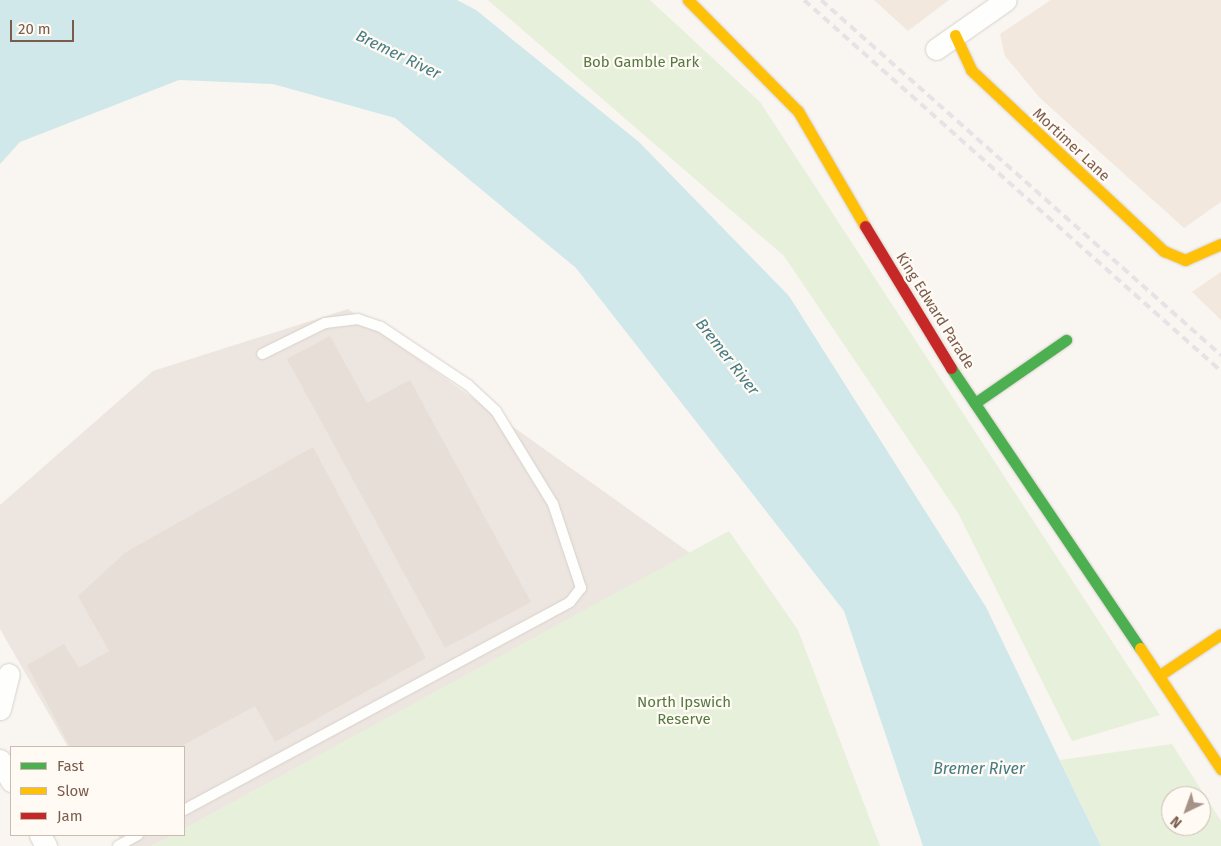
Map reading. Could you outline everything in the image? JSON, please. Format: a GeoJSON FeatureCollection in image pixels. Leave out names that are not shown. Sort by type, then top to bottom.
{"type":"FeatureCollection","features":[{"type":"Feature","properties":{"kind":"street","name":"King Edward Parade"},"geometry":{"type":"LineString","coordinates":[[688,0],[798,111],[926,331],[1160,675],[1221,769]]}},
{"type":"Feature","properties":{"kind":"street"},"geometry":{"type":"LineString","coordinates":[[936,49],[1006,0]]}},
{"type":"Feature","properties":{"kind":"street","name":"Mortimer Lane"},"geometry":{"type":"LineString","coordinates":[[955,34],[971,70],[1164,251],[1185,260],[1221,244]]}},
{"type":"Feature","properties":{"kind":"street"},"geometry":{"type":"LineString","coordinates":[[975,403],[1066,340]]}},
{"type":"Feature","properties":{"kind":"street"},"geometry":{"type":"LineString","coordinates":[[1160,675],[1221,634]]}},
{"type":"Feature","properties":{"kind":"street"},"geometry":{"type":"LineString","coordinates":[[0,709],[9,674]]}},
{"type":"Feature","properties":{"kind":"street"},"geometry":{"type":"LineString","coordinates":[[0,760],[10,779]]}},
{"type":"Feature","properties":{"kind":"lane"},"geometry":{"type":"LineString","coordinates":[[185,809],[570,602],[580,588],[552,504],[496,411],[468,385],[381,327],[358,320],[325,323],[262,354]]}},
{"type":"Feature","properties":{"kind":"lane"},"geometry":{"type":"LineString","coordinates":[[118,846],[136,836]]}},
{"type":"Feature","properties":{"kind":"shaded area"},"geometry":{"type":"Polygon","coordinates":[[[874,0],[949,0],[908,31],[874,0]]]}},
{"type":"Feature","properties":{"kind":"shaded area"},"geometry":{"type":"Polygon","coordinates":[[[1051,0],[1221,0],[1221,202],[1184,228],[1040,98],[1005,56],[1000,34],[1051,0]]]}},
{"type":"Feature","properties":{"kind":"shaded area"},"geometry":{"type":"Polygon","coordinates":[[[1221,272],[1221,320],[1192,292],[1221,272]]]}},
{"type":"Feature","properties":{"kind":"shaded area"},"geometry":{"type":"Polygon","coordinates":[[[348,309],[690,553],[185,828],[185,746],[67,746],[0,629],[0,505],[153,371],[348,309]]]}},
{"type":"Feature","properties":{"kind":"shaded area"},"geometry":{"type":"Polygon","coordinates":[[[119,836],[171,836],[152,846],[124,846],[119,836]]]}},
{"type":"Feature","properties":{"kind":"green space","name":"Bob Gamble Park"},"geometry":{"type":"Polygon","coordinates":[[[488,0],[650,0],[760,102],[1160,715],[1072,741],[958,513],[784,256],[488,0]]]}},
{"type":"Feature","properties":{"kind":"green space","name":"North Ipswich Reserve"},"geometry":{"type":"Polygon","coordinates":[[[729,531],[798,630],[880,846],[152,846],[171,836],[185,836],[185,828],[729,531]]]}},
{"type":"Feature","properties":{"kind":"green space"},"geometry":{"type":"Polygon","coordinates":[[[1172,744],[1199,786],[1161,786],[1161,836],[1211,836],[1211,805],[1221,821],[1221,846],[1101,846],[1060,760],[1172,744]]]}},
{"type":"Feature","properties":{"kind":"water","name":"Bremer River"},"geometry":{"type":"Polygon","coordinates":[[[0,0],[457,0],[476,10],[639,142],[789,296],[986,607],[1101,846],[923,846],[844,611],[576,268],[395,118],[273,84],[179,80],[20,142],[0,164],[0,0]]]}},
{"type":"Feature","properties":{"kind":"building"},"geometry":{"type":"Polygon","coordinates":[[[330,336],[367,403],[410,380],[531,602],[445,648],[287,359],[330,336]]]}},
{"type":"Feature","properties":{"kind":"building"},"geometry":{"type":"Polygon","coordinates":[[[313,447],[426,658],[275,742],[255,706],[182,746],[69,746],[27,665],[64,644],[79,668],[109,651],[78,596],[126,552],[313,447]]]}},
{"type":"Feature","properties":{"kind":"railway"},"geometry":{"type":"LineString","coordinates":[[804,0],[1221,371]]}},
{"type":"Feature","properties":{"kind":"railway"},"geometry":{"type":"LineString","coordinates":[[821,0],[1221,355]]}},
{"type":"Feature","properties":{"kind":"traffic: fast"},"geometry":{"type":"LineString","coordinates":[[975,403],[1066,340]]}},
{"type":"Feature","properties":{"kind":"traffic: fast"},"geometry":{"type":"LineString","coordinates":[[951,368],[1140,648]]}},
{"type":"Feature","properties":{"kind":"traffic: slow"},"geometry":{"type":"LineString","coordinates":[[688,0],[798,111],[865,226]]}},
{"type":"Feature","properties":{"kind":"traffic: slow"},"geometry":{"type":"LineString","coordinates":[[955,35],[971,70],[1164,251],[1185,260],[1221,244]]}},
{"type":"Feature","properties":{"kind":"traffic: slow"},"geometry":{"type":"LineString","coordinates":[[1160,675],[1221,634]]}},
{"type":"Feature","properties":{"kind":"traffic: slow"},"geometry":{"type":"LineString","coordinates":[[1140,648],[1221,769]]}},
{"type":"Feature","properties":{"kind":"traffic: jam"},"geometry":{"type":"LineString","coordinates":[[865,226],[951,368]]}}]}
